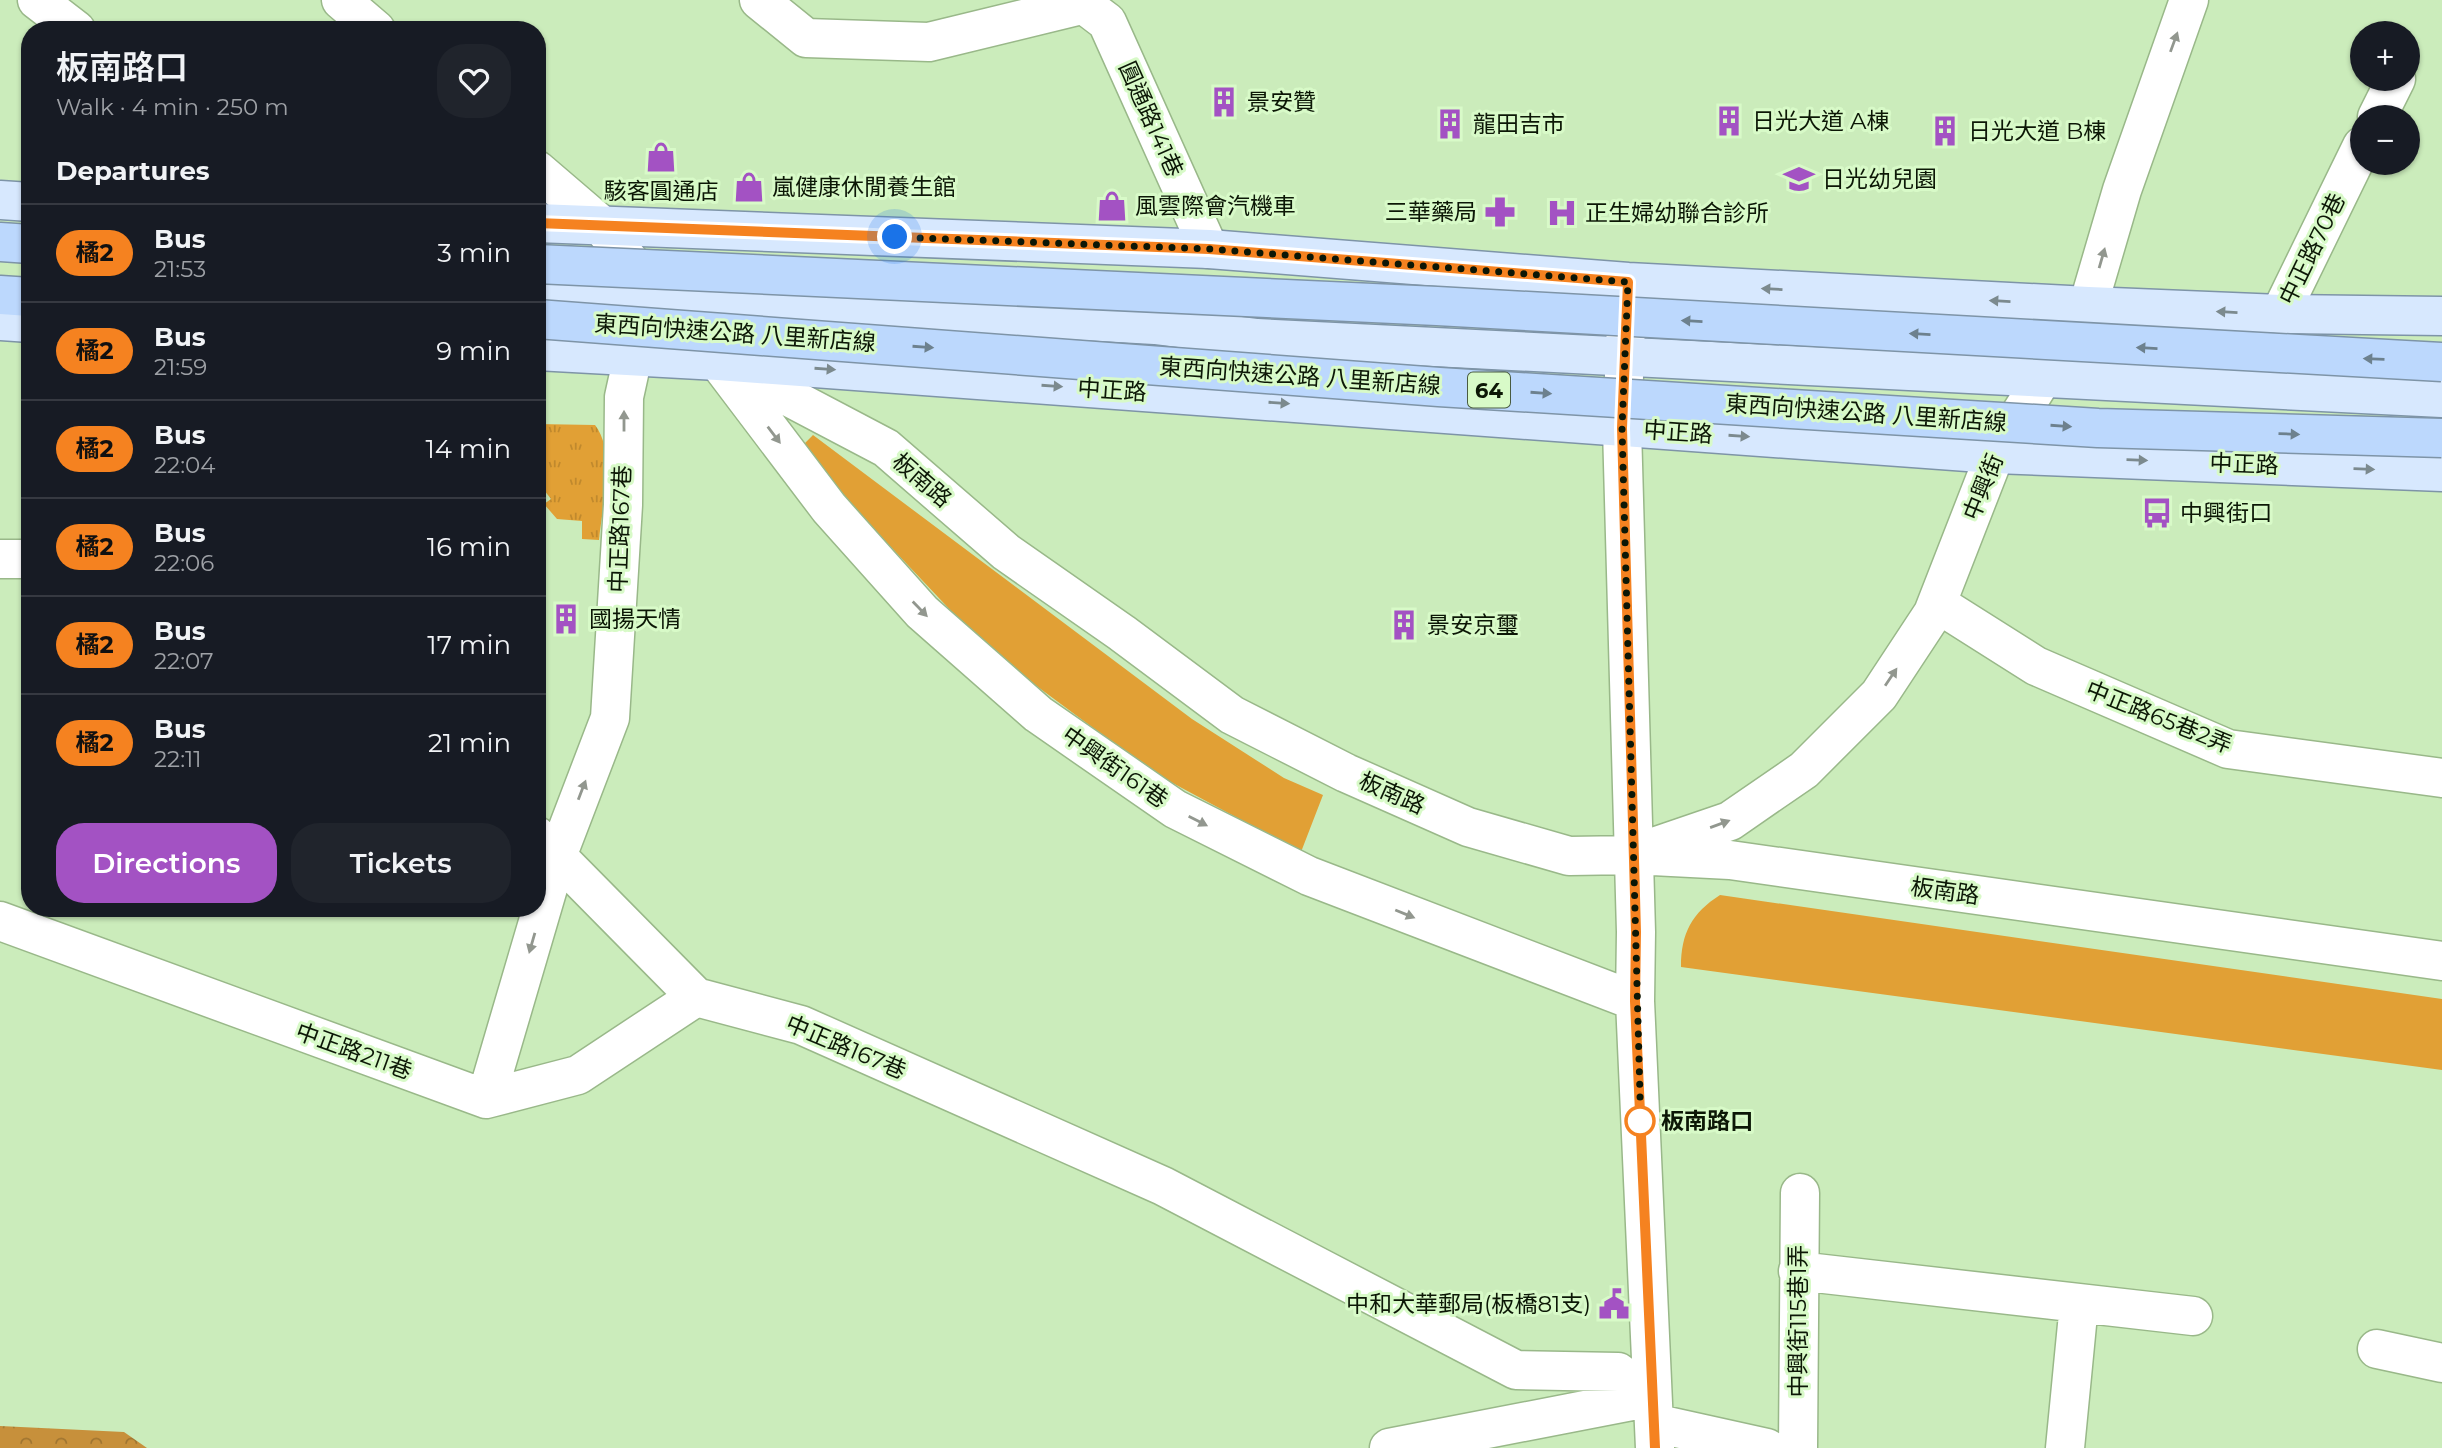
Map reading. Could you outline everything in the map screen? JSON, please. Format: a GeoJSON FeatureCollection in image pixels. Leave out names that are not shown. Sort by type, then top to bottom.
{"type":"FeatureCollection","features":[{"type":"Feature","properties":{"kind":"highway"},"geometry":{"type":"LineString","coordinates":[[0,242],[21,243]]}},
{"type":"Feature","properties":{"kind":"highway"},"geometry":{"type":"LineString","coordinates":[[546,264],[1451,307],[2442,362]]}},
{"type":"Feature","properties":{"kind":"highway"},"geometry":{"type":"LineString","coordinates":[[0,295],[21,296]]}},
{"type":"Feature","properties":{"kind":"highway","name":"東西向快速公路 八里新店線"},"geometry":{"type":"LineString","coordinates":[[546,320],[1439,387],[2098,428],[2442,438]]}},
{"type":"Feature","properties":{"kind":"main road"},"geometry":{"type":"LineString","coordinates":[[0,201],[21,202]]}},
{"type":"Feature","properties":{"kind":"main road"},"geometry":{"type":"LineString","coordinates":[[546,223],[1209,249],[1628,282],[2088,306],[2280,314],[2442,316]]}},
{"type":"Feature","properties":{"kind":"main road"},"geometry":{"type":"LineString","coordinates":[[0,261],[21,262]]}},
{"type":"Feature","properties":{"kind":"main road"},"geometry":{"type":"LineString","coordinates":[[546,291],[1155,325],[1257,338],[2442,398]]}},
{"type":"Feature","properties":{"kind":"main road"},"geometry":{"type":"LineString","coordinates":[[0,321],[21,322]]}},
{"type":"Feature","properties":{"kind":"main road","name":"中正路"},"geometry":{"type":"LineString","coordinates":[[546,351],[718,361],[1995,454],[2442,472]]}},
{"type":"Feature","properties":{"kind":"street"},"geometry":{"type":"LineString","coordinates":[[37,0],[64,21]]}},
{"type":"Feature","properties":{"kind":"street"},"geometry":{"type":"LineString","coordinates":[[341,0],[366,21]]}},
{"type":"Feature","properties":{"kind":"street"},"geometry":{"type":"LineString","coordinates":[[759,0],[806,38],[929,42],[1080,2]]}},
{"type":"Feature","properties":{"kind":"street","name":"中興街"},"geometry":{"type":"LineString","coordinates":[[1633,855],[1730,821],[1804,770],[1879,695],[1938,604],[1995,454],[2088,306],[2122,190],[2189,0]]}},
{"type":"Feature","properties":{"kind":"street","name":"圓通路141巷"},"geometry":{"type":"LineString","coordinates":[[1080,2],[1107,22],[1209,249]]}},
{"type":"Feature","properties":{"kind":"street","name":"中正路70巷"},"geometry":{"type":"LineString","coordinates":[[2280,314],[2350,171]]}},
{"type":"Feature","properties":{"kind":"street","name":"板南路"},"geometry":{"type":"LineString","coordinates":[[546,178],[600,224],[659,298],[718,361],[886,448],[1006,552],[1122,632],[1232,715],[1346,773],[1468,827],[1569,856],[1633,855],[1730,860],[2442,961]]}},
{"type":"Feature","properties":{"kind":"street"},"geometry":{"type":"LineString","coordinates":[[1628,282],[1622,428],[1635,1001],[1654,1423]]}},
{"type":"Feature","properties":{"kind":"street","name":"中正路167巷"},"geometry":{"type":"LineString","coordinates":[[548,845],[610,718],[623,505],[624,397],[633,356],[659,298]]}},
{"type":"Feature","properties":{"kind":"street","name":"中興街161巷"},"geometry":{"type":"LineString","coordinates":[[718,361],[829,508],[922,612],[1050,722],[1175,809],[1309,876],[1635,1001]]}},
{"type":"Feature","properties":{"kind":"street"},"geometry":{"type":"LineString","coordinates":[[0,559],[21,559]]}},
{"type":"Feature","properties":{"kind":"street","name":"中正路65巷2弄"},"geometry":{"type":"LineString","coordinates":[[1938,604],[2036,666],[2228,749],[2442,778]]}},
{"type":"Feature","properties":{"kind":"street"},"geometry":{"type":"LineString","coordinates":[[486,1099],[578,1075],[696,997],[548,845]]}},
{"type":"Feature","properties":{"kind":"street","name":"中正路167巷"},"geometry":{"type":"LineString","coordinates":[[486,1099],[530,917]]}},
{"type":"Feature","properties":{"kind":"street","name":"中正路211巷"},"geometry":{"type":"LineString","coordinates":[[0,921],[486,1099]]}},
{"type":"Feature","properties":{"kind":"street","name":"中正路167巷"},"geometry":{"type":"LineString","coordinates":[[696,997],[801,1025],[1163,1186],[1516,1370],[1618,1372],[1654,1423]]}},
{"type":"Feature","properties":{"kind":"street","name":"中興街115巷1弄"},"geometry":{"type":"LineString","coordinates":[[1798,1448],[1800,1194]]}},
{"type":"Feature","properties":{"kind":"street"},"geometry":{"type":"LineString","coordinates":[[1798,1271],[2193,1316]]}},
{"type":"Feature","properties":{"kind":"street"},"geometry":{"type":"LineString","coordinates":[[2064,1448],[2079,1304]]}},
{"type":"Feature","properties":{"kind":"street"},"geometry":{"type":"LineString","coordinates":[[2377,1349],[2442,1363]]}},
{"type":"Feature","properties":{"kind":"street"},"geometry":{"type":"LineString","coordinates":[[1389,1448],[1654,1423],[1767,1448]]}},
{"type":"Feature","properties":{"kind":"green space"},"geometry":{"type":"Polygon","coordinates":[[[546,424],[595,425],[602,437],[607,465],[599,540],[582,539],[582,521],[557,519],[546,506],[546,503],[551,499],[546,493],[546,424]]]}},
{"type":"Feature","properties":{"kind":"green space"},"geometry":{"type":"Polygon","coordinates":[[[813,435],[1192,719],[1284,778],[1323,795],[1301,852],[1154,773],[988,650],[804,455],[801,447],[813,435]]]}},
{"type":"Feature","properties":{"kind":"green space"},"geometry":{"type":"Polygon","coordinates":[[[1720,895],[2442,999],[2442,1070],[1681,967],[1683,944],[1690,925],[1702,909],[1720,895]]]}},
{"type":"Feature","properties":{"kind":"green space"},"geometry":{"type":"Polygon","coordinates":[[[0,1426],[124,1432],[147,1448],[0,1448],[0,1426]]]}},
{"type":"Feature","properties":{"kind":"bus line","name":"橘2"},"geometry":{"type":"LineString","coordinates":[[546,223],[1209,249],[1628,282],[1622,428],[1636,932],[1635,1001],[1655,1448]]}},
{"type":"Feature","properties":{"kind":"place","name":"景安贊"},"geometry":{"type":"Point","coordinates":[1224,102]}},
{"type":"Feature","properties":{"kind":"place","name":"日光大道 A棟"},"geometry":{"type":"Point","coordinates":[1729,121]}},
{"type":"Feature","properties":{"kind":"place","name":"龍田吉市"},"geometry":{"type":"Point","coordinates":[1450,124]}},
{"type":"Feature","properties":{"kind":"place","name":"日光大道 B棟"},"geometry":{"type":"Point","coordinates":[1945,131]}},
{"type":"Feature","properties":{"kind":"place","name":"駭客圓通店"},"geometry":{"type":"Point","coordinates":[661,157]}},
{"type":"Feature","properties":{"kind":"place","name":"日光幼兒園"},"geometry":{"type":"Point","coordinates":[1799,179]}},
{"type":"Feature","properties":{"kind":"place","name":"嵐健康休閒養生館"},"geometry":{"type":"Point","coordinates":[749,187]}},
{"type":"Feature","properties":{"kind":"place","name":"風雲際會汽機車"},"geometry":{"type":"Point","coordinates":[1112,206]}},
{"type":"Feature","properties":{"kind":"place","name":"三華藥局"},"geometry":{"type":"Point","coordinates":[1500,212]}},
{"type":"Feature","properties":{"kind":"place","name":"正生婦幼聯合診所"},"geometry":{"type":"Point","coordinates":[1562,213]}},
{"type":"Feature","properties":{"kind":"place","name":"中興街口"},"geometry":{"type":"Point","coordinates":[2157,513]}},
{"type":"Feature","properties":{"kind":"place","name":"國揚天情"},"geometry":{"type":"Point","coordinates":[566,619]}},
{"type":"Feature","properties":{"kind":"place","name":"景安京璽"},"geometry":{"type":"Point","coordinates":[1404,625]}},
{"type":"Feature","properties":{"kind":"place","name":"板南路口"},"geometry":{"type":"Point","coordinates":[1640,1121]}},
{"type":"Feature","properties":{"kind":"place","name":"中和大華郵局(板橋81支)"},"geometry":{"type":"Point","coordinates":[1614,1304]}},
{"type":"Feature","properties":{"kind":"route"},"geometry":{"type":"LineString","coordinates":[[895,237],[1209,249],[1628,282],[1622,428],[1636,932],[1635,1001],[1641,1133],[1640,1121]]}}]}
